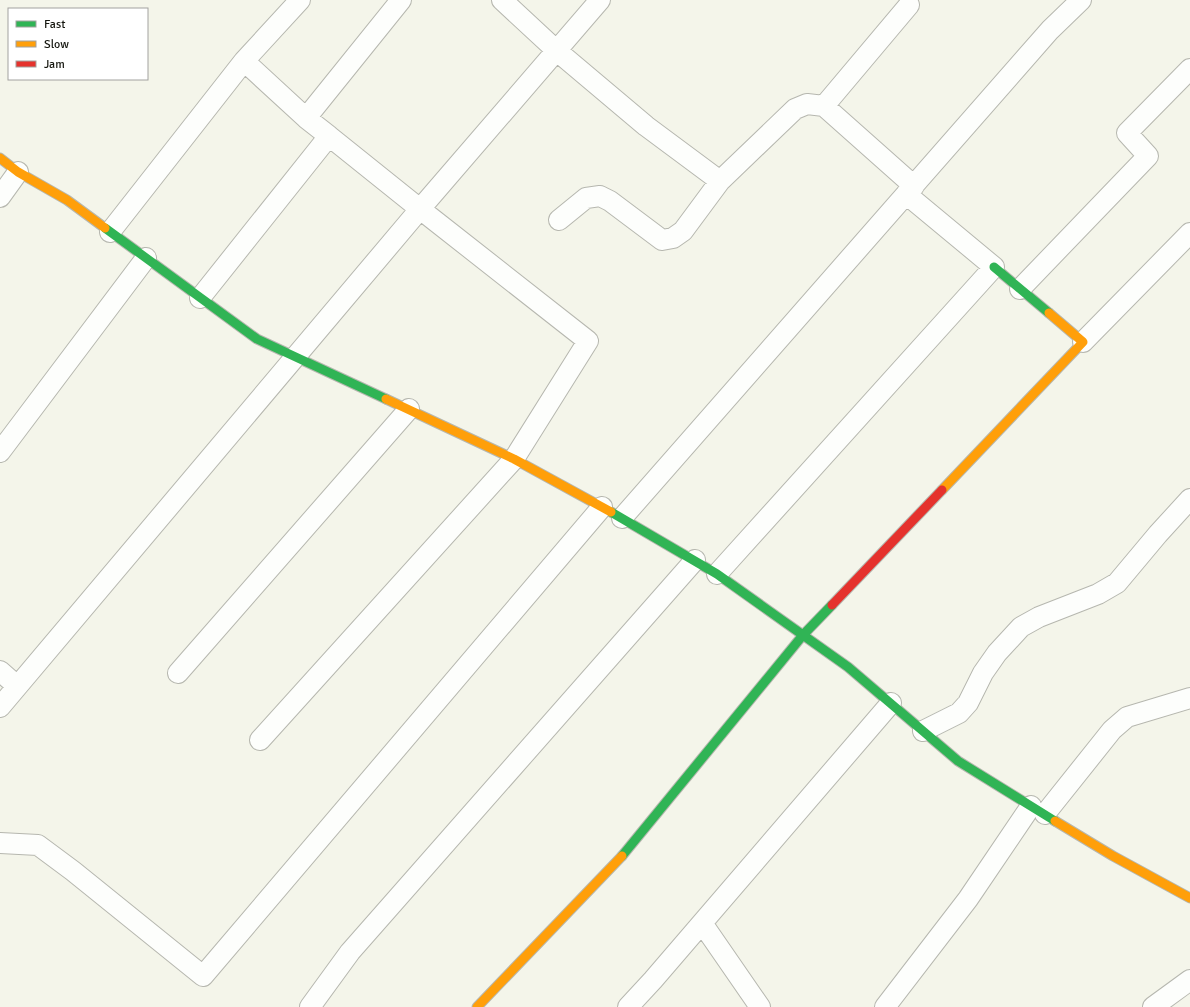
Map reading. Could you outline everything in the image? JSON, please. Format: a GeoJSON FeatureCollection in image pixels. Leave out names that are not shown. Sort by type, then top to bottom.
{"type":"FeatureCollection","features":[{"type":"Feature","properties":{"kind":"street"},"geometry":{"type":"LineString","coordinates":[[110,232],[244,62],[300,0]]}},
{"type":"Feature","properties":{"kind":"street"},"geometry":{"type":"LineString","coordinates":[[306,118],[401,0]]}},
{"type":"Feature","properties":{"kind":"street"},"geometry":{"type":"LineString","coordinates":[[502,0],[557,51],[646,126],[720,180]]}},
{"type":"Feature","properties":{"kind":"street"},"geometry":{"type":"LineString","coordinates":[[0,707],[297,357],[420,209],[600,0]]}},
{"type":"Feature","properties":{"kind":"street"},"geometry":{"type":"LineString","coordinates":[[622,518],[1050,30],[1081,0]]}},
{"type":"Feature","properties":{"kind":"street"},"geometry":{"type":"LineString","coordinates":[[824,106],[909,2]]}},
{"type":"Feature","properties":{"kind":"street"},"geometry":{"type":"LineString","coordinates":[[244,62],[306,118],[588,341],[514,459],[260,740]]}},
{"type":"Feature","properties":{"kind":"street"},"geometry":{"type":"LineString","coordinates":[[1020,289],[1148,156],[1127,133],[1190,70]]}},
{"type":"Feature","properties":{"kind":"street"},"geometry":{"type":"LineString","coordinates":[[559,220],[586,198],[600,196],[610,201],[662,240],[673,238],[683,231],[720,180],[795,109],[807,104],[824,106],[910,190],[994,267],[1083,342]]}},
{"type":"Feature","properties":{"kind":"street"},"geometry":{"type":"LineString","coordinates":[[200,298],[329,136]]}},
{"type":"Feature","properties":{"kind":"street"},"geometry":{"type":"LineString","coordinates":[[0,158],[18,172],[67,200],[257,339],[514,459],[695,560],[848,667],[958,761],[1113,856],[1190,898]]}},
{"type":"Feature","properties":{"kind":"street"},"geometry":{"type":"LineString","coordinates":[[0,197],[18,172]]}},
{"type":"Feature","properties":{"kind":"street"},"geometry":{"type":"LineString","coordinates":[[477,1007],[631,847],[803,635],[1190,232]]}},
{"type":"Feature","properties":{"kind":"street"},"geometry":{"type":"LineString","coordinates":[[0,452],[146,258]]}},
{"type":"Feature","properties":{"kind":"street"},"geometry":{"type":"LineString","coordinates":[[717,574],[994,267]]}},
{"type":"Feature","properties":{"kind":"street"},"geometry":{"type":"LineString","coordinates":[[178,673],[409,409]]}},
{"type":"Feature","properties":{"kind":"street"},"geometry":{"type":"LineString","coordinates":[[923,731],[959,713],[968,702],[983,673],[997,653],[1021,627],[1098,594],[1117,583],[1190,499]]}},
{"type":"Feature","properties":{"kind":"street"},"geometry":{"type":"LineString","coordinates":[[0,843],[38,845],[73,871],[204,976],[602,507]]}},
{"type":"Feature","properties":{"kind":"street"},"geometry":{"type":"LineString","coordinates":[[310,1007],[350,952],[695,560]]}},
{"type":"Feature","properties":{"kind":"street"},"geometry":{"type":"LineString","coordinates":[[0,671],[17,686]]}},
{"type":"Feature","properties":{"kind":"street"},"geometry":{"type":"LineString","coordinates":[[885,1007],[1038,810],[1112,730],[1127,716],[1190,698]]}},
{"type":"Feature","properties":{"kind":"street"},"geometry":{"type":"LineString","coordinates":[[628,1007],[891,704]]}},
{"type":"Feature","properties":{"kind":"street"},"geometry":{"type":"LineString","coordinates":[[702,923],[760,1007]]}},
{"type":"Feature","properties":{"kind":"street"},"geometry":{"type":"LineString","coordinates":[[1153,1007],[1190,980]]}},
{"type":"Feature","properties":{"kind":"traffic: fast"},"geometry":{"type":"LineString","coordinates":[[105,228],[257,339],[386,399]]}},
{"type":"Feature","properties":{"kind":"traffic: fast"},"geometry":{"type":"LineString","coordinates":[[994,267],[1049,313]]}},
{"type":"Feature","properties":{"kind":"traffic: fast"},"geometry":{"type":"LineString","coordinates":[[611,512],[717,574],[848,667],[958,761],[1055,821]]}},
{"type":"Feature","properties":{"kind":"traffic: fast"},"geometry":{"type":"LineString","coordinates":[[622,856],[803,635],[832,605]]}},
{"type":"Feature","properties":{"kind":"traffic: slow"},"geometry":{"type":"LineString","coordinates":[[0,158],[18,172],[67,200],[105,228]]}},
{"type":"Feature","properties":{"kind":"traffic: slow"},"geometry":{"type":"LineString","coordinates":[[942,490],[1083,342],[1049,313]]}},
{"type":"Feature","properties":{"kind":"traffic: slow"},"geometry":{"type":"LineString","coordinates":[[386,399],[514,459],[611,512]]}},
{"type":"Feature","properties":{"kind":"traffic: slow"},"geometry":{"type":"LineString","coordinates":[[1055,821],[1113,856],[1190,898]]}},
{"type":"Feature","properties":{"kind":"traffic: slow"},"geometry":{"type":"LineString","coordinates":[[477,1007],[622,856]]}},
{"type":"Feature","properties":{"kind":"traffic: jam"},"geometry":{"type":"LineString","coordinates":[[832,605],[942,490]]}}]}
